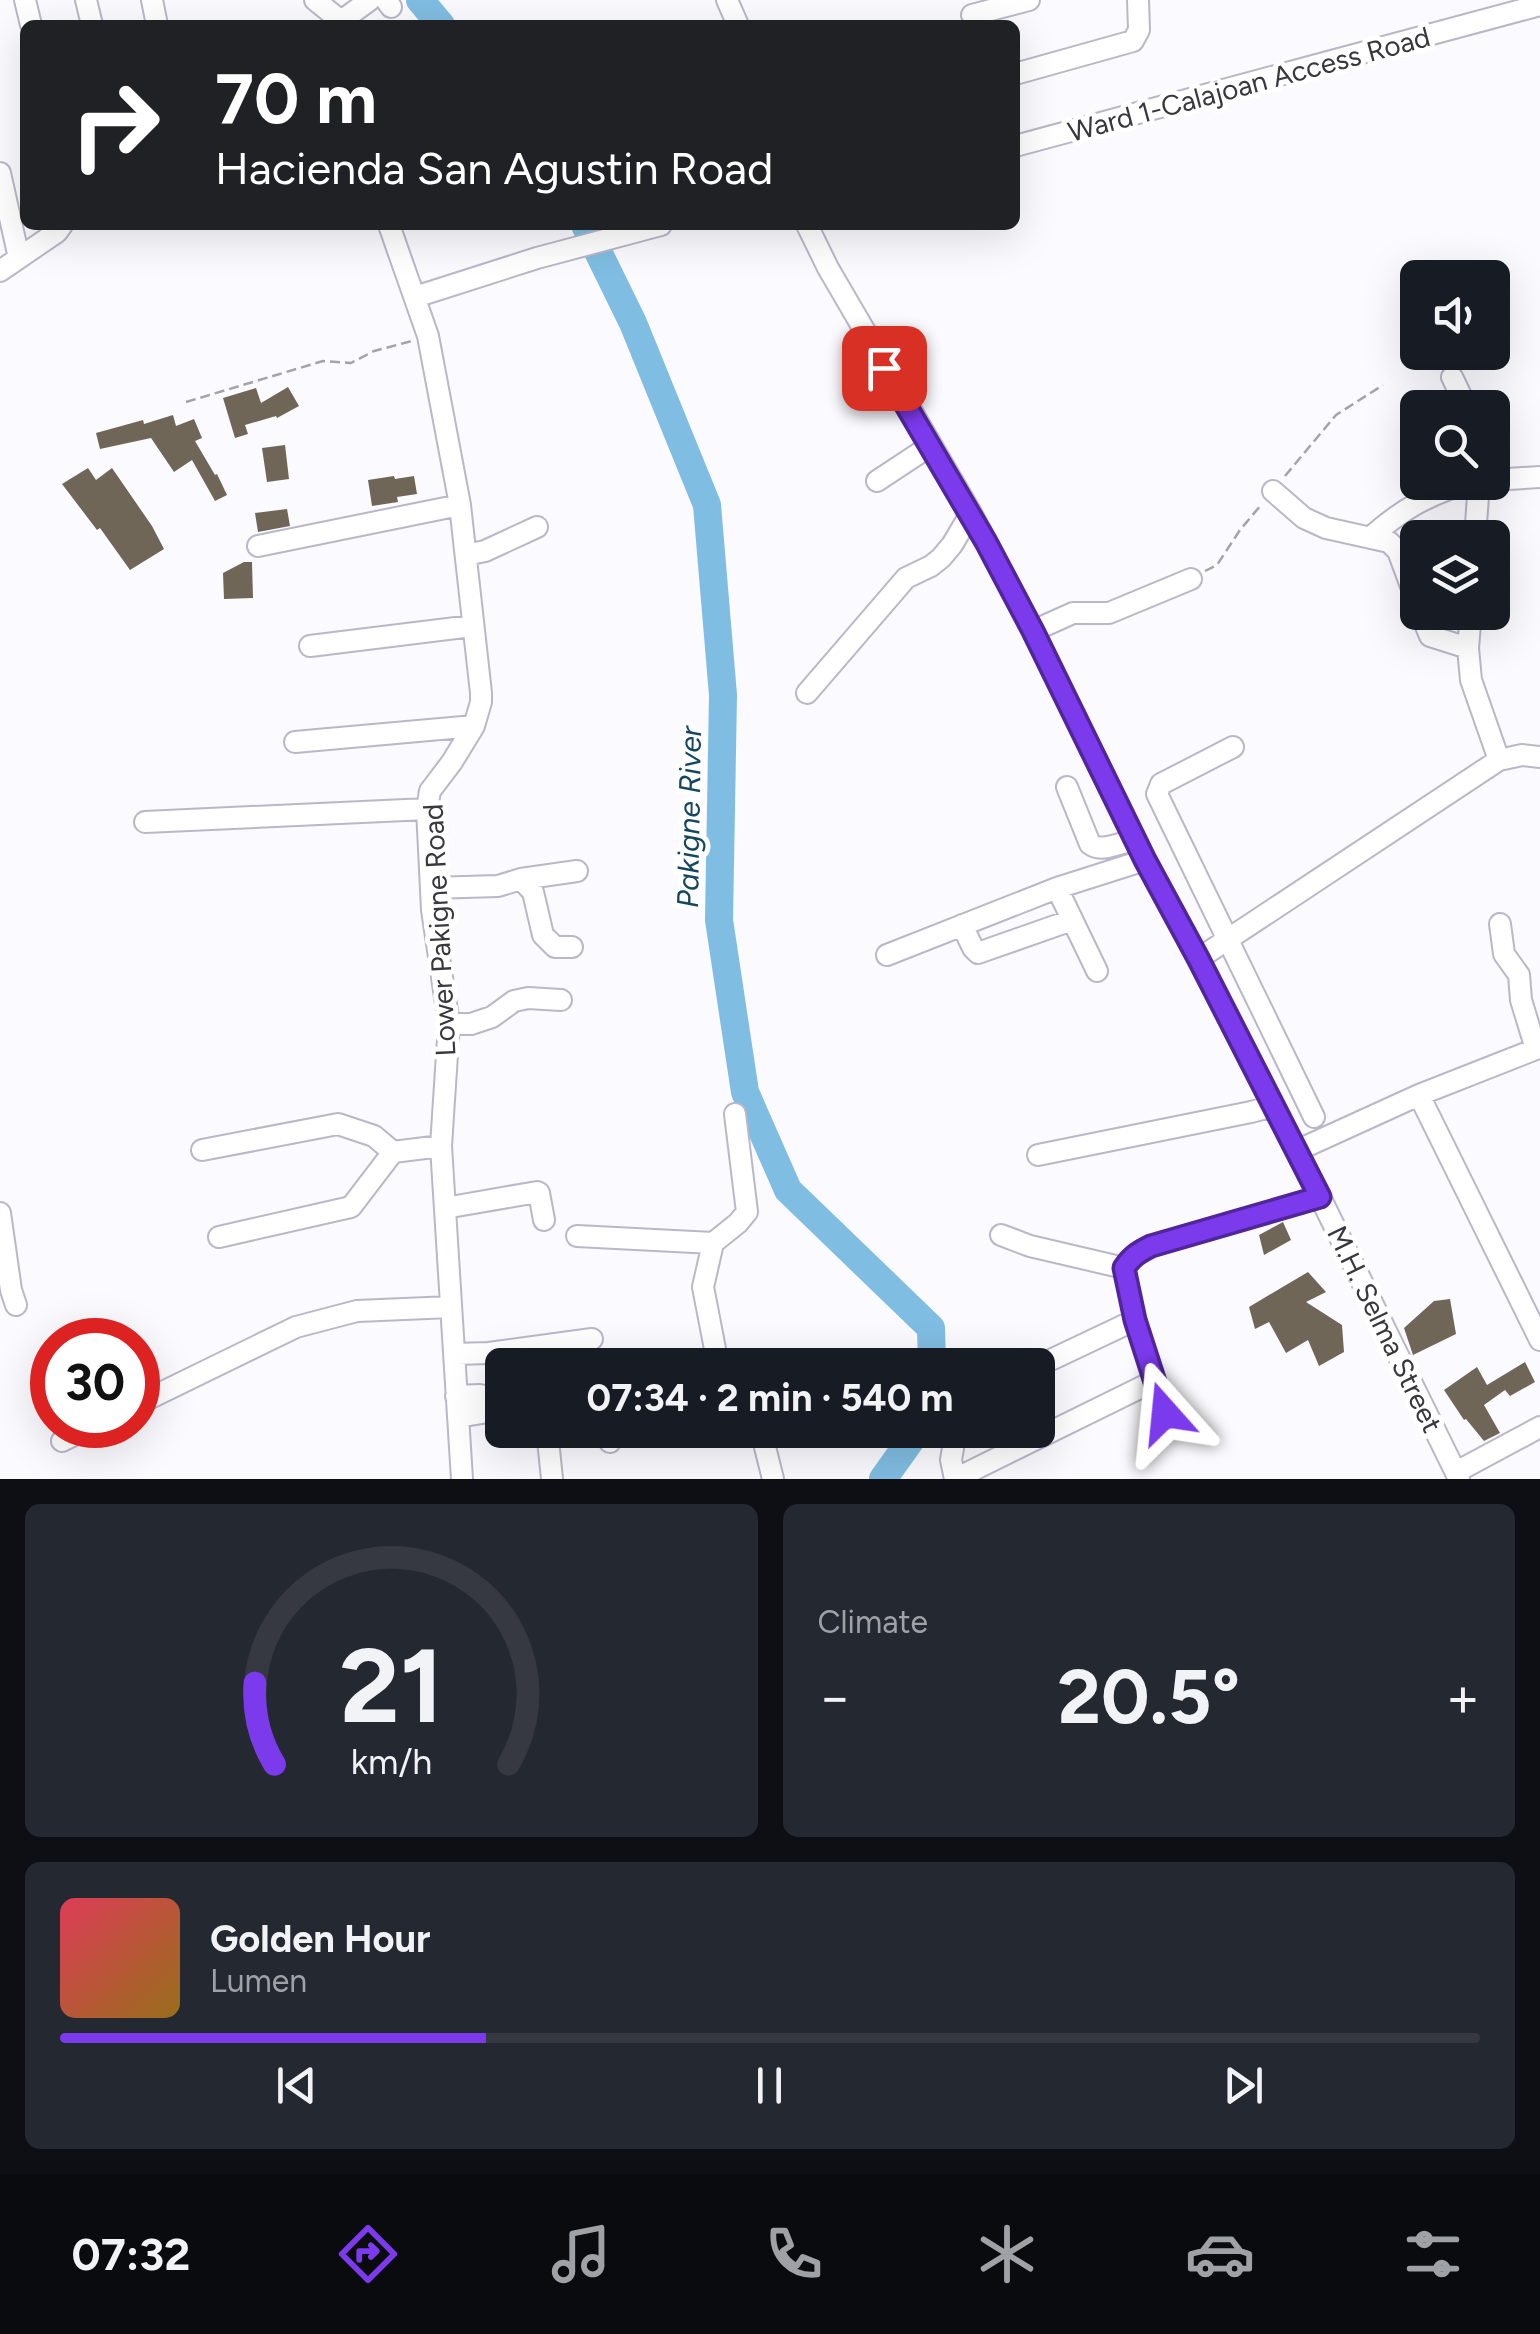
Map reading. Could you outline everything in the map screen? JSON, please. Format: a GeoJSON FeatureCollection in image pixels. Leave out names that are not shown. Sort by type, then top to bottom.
{"type":"FeatureCollection","features":[{"type":"Feature","properties":{"kind":"street"},"geometry":{"type":"LineString","coordinates":[[315,0],[340,20]]}},
{"type":"Feature","properties":{"kind":"street"},"geometry":{"type":"LineString","coordinates":[[971,13],[1028,0]]}},
{"type":"Feature","properties":{"kind":"street"},"geometry":{"type":"LineString","coordinates":[[1020,73],[1133,40],[1139,30],[1138,0]]}},
{"type":"Feature","properties":{"kind":"street"},"geometry":{"type":"LineString","coordinates":[[343,20],[382,2]]}},
{"type":"Feature","properties":{"kind":"street","name":"Ward 1-Calajoan Access Road"},"geometry":{"type":"LineString","coordinates":[[1020,145],[1540,4]]}},
{"type":"Feature","properties":{"kind":"street"},"geometry":{"type":"LineString","coordinates":[[0,173],[19,258]]}},
{"type":"Feature","properties":{"kind":"street"},"geometry":{"type":"LineString","coordinates":[[0,271],[58,230]]}},
{"type":"Feature","properties":{"kind":"street","name":"Lower Pakigne Road"},"geometry":{"type":"LineString","coordinates":[[391,230],[428,336],[460,505],[481,697],[474,726],[430,791],[426,809],[432,910],[449,1024],[441,1146],[462,1479]]}},
{"type":"Feature","properties":{"kind":"street"},"geometry":{"type":"LineString","coordinates":[[415,297],[641,230]]}},
{"type":"Feature","properties":{"kind":"street","name":"M.H. Selma Street"},"geometry":{"type":"LineString","coordinates":[[809,230],[971,513],[1033,631],[1134,840],[1320,1197],[1457,1476]]}},
{"type":"Feature","properties":{"kind":"street"},"geometry":{"type":"LineString","coordinates":[[1452,378],[1458,390]]}},
{"type":"Feature","properties":{"kind":"street"},"geometry":{"type":"LineString","coordinates":[[878,481],[930,446]]}},
{"type":"Feature","properties":{"kind":"street"},"geometry":{"type":"LineString","coordinates":[[1510,479],[1540,478]]}},
{"type":"Feature","properties":{"kind":"street"},"geometry":{"type":"LineString","coordinates":[[1272,491],[1304,518],[1326,528],[1390,542],[1400,556]]}},
{"type":"Feature","properties":{"kind":"street"},"geometry":{"type":"LineString","coordinates":[[1370,538],[1404,510],[1424,500]]}},
{"type":"Feature","properties":{"kind":"street"},"geometry":{"type":"LineString","coordinates":[[258,546],[460,505]]}},
{"type":"Feature","properties":{"kind":"street"},"geometry":{"type":"LineString","coordinates":[[807,692],[906,578],[941,558],[971,513]]}},
{"type":"Feature","properties":{"kind":"street"},"geometry":{"type":"LineString","coordinates":[[466,556],[537,527]]}},
{"type":"Feature","properties":{"kind":"street"},"geometry":{"type":"LineString","coordinates":[[1033,631],[1073,613],[1108,612],[1191,578]]}},
{"type":"Feature","properties":{"kind":"street"},"geometry":{"type":"LineString","coordinates":[[310,646],[472,626]]}},
{"type":"Feature","properties":{"kind":"street"},"geometry":{"type":"LineString","coordinates":[[1428,630],[1430,636],[1468,648]]}},
{"type":"Feature","properties":{"kind":"street"},"geometry":{"type":"LineString","coordinates":[[1469,630],[1470,680],[1500,760]]}},
{"type":"Feature","properties":{"kind":"street"},"geometry":{"type":"LineString","coordinates":[[295,742],[474,726]]}},
{"type":"Feature","properties":{"kind":"street"},"geometry":{"type":"LineString","coordinates":[[1233,747],[1160,784],[1157,790],[1314,1117]]}},
{"type":"Feature","properties":{"kind":"street"},"geometry":{"type":"LineString","coordinates":[[1198,958],[1500,760],[1522,755],[1540,757]]}},
{"type":"Feature","properties":{"kind":"street"},"geometry":{"type":"LineString","coordinates":[[1067,787],[1094,848],[1134,840]]}},
{"type":"Feature","properties":{"kind":"street"},"geometry":{"type":"LineString","coordinates":[[144,822],[426,809]]}},
{"type":"Feature","properties":{"kind":"street"},"geometry":{"type":"LineString","coordinates":[[887,956],[1057,888],[1145,860]]}},
{"type":"Feature","properties":{"kind":"street"},"geometry":{"type":"LineString","coordinates":[[431,888],[498,886],[577,871]]}},
{"type":"Feature","properties":{"kind":"street"},"geometry":{"type":"LineString","coordinates":[[521,879],[533,892],[542,935],[555,947],[572,948]]}},
{"type":"Feature","properties":{"kind":"street"},"geometry":{"type":"LineString","coordinates":[[1057,888],[1096,971]]}},
{"type":"Feature","properties":{"kind":"street"},"geometry":{"type":"LineString","coordinates":[[962,926],[978,953],[1072,920]]}},
{"type":"Feature","properties":{"kind":"street"},"geometry":{"type":"LineString","coordinates":[[1296,1152],[1419,1095],[1536,1049],[1520,1000],[1519,975],[1504,954],[1500,924]]}},
{"type":"Feature","properties":{"kind":"street"},"geometry":{"type":"LineString","coordinates":[[449,1024],[472,1024],[528,998],[561,1000]]}},
{"type":"Feature","properties":{"kind":"street"},"geometry":{"type":"LineString","coordinates":[[1419,1095],[1540,1340]]}},
{"type":"Feature","properties":{"kind":"street"},"geometry":{"type":"LineString","coordinates":[[1038,1156],[1273,1106]]}},
{"type":"Feature","properties":{"kind":"street"},"geometry":{"type":"LineString","coordinates":[[715,1348],[703,1287],[713,1243],[747,1212],[736,1114]]}},
{"type":"Feature","properties":{"kind":"street"},"geometry":{"type":"LineString","coordinates":[[202,1150],[338,1124],[374,1136],[393,1152],[441,1146]]}},
{"type":"Feature","properties":{"kind":"street"},"geometry":{"type":"LineString","coordinates":[[218,1236],[351,1206],[393,1152]]}},
{"type":"Feature","properties":{"kind":"street"},"geometry":{"type":"LineString","coordinates":[[445,1208],[537,1192],[544,1220]]}},
{"type":"Feature","properties":{"kind":"street"},"geometry":{"type":"LineString","coordinates":[[1124,1268],[1137,1252],[1151,1246],[1320,1197]]}},
{"type":"Feature","properties":{"kind":"street"},"geometry":{"type":"LineString","coordinates":[[1,1224],[9,1296]]}},
{"type":"Feature","properties":{"kind":"street"},"geometry":{"type":"LineString","coordinates":[[1001,1235],[1030,1246],[1124,1268]]}},
{"type":"Feature","properties":{"kind":"street"},"geometry":{"type":"LineString","coordinates":[[578,1236],[713,1243]]}},
{"type":"Feature","properties":{"kind":"street"},"geometry":{"type":"LineString","coordinates":[[1124,1268],[1135,1320],[1165,1413]]}},
{"type":"Feature","properties":{"kind":"street"},"geometry":{"type":"LineString","coordinates":[[160,1393],[296,1327],[357,1311],[451,1306]]}},
{"type":"Feature","properties":{"kind":"street"},"geometry":{"type":"LineString","coordinates":[[1055,1358],[1135,1320]]}},
{"type":"Feature","properties":{"kind":"street"},"geometry":{"type":"LineString","coordinates":[[454,1354],[592,1339]]}},
{"type":"Feature","properties":{"kind":"street"},"geometry":{"type":"LineString","coordinates":[[953,1448],[955,1479],[1154,1381]]}},
{"type":"Feature","properties":{"kind":"street"},"geometry":{"type":"LineString","coordinates":[[457,1407],[485,1411]]}},
{"type":"Feature","properties":{"kind":"street"},"geometry":{"type":"LineString","coordinates":[[1457,1476],[1540,1427]]}},
{"type":"Feature","properties":{"kind":"street"},"geometry":{"type":"LineString","coordinates":[[549,1448],[552,1479]]}},
{"type":"Feature","properties":{"kind":"street"},"geometry":{"type":"LineString","coordinates":[[765,1448],[773,1479]]}},
{"type":"Feature","properties":{"kind":"path"},"geometry":{"type":"LineString","coordinates":[[186,402],[323,362],[351,363],[428,336]]}},
{"type":"Feature","properties":{"kind":"building"},"geometry":{"type":"Polygon","coordinates":[[[288,387],[299,406],[277,418],[245,425],[248,434],[235,438],[223,398],[256,388],[261,403],[288,387]]]}},
{"type":"Feature","properties":{"kind":"building"},"geometry":{"type":"Polygon","coordinates":[[[173,415],[176,426],[194,419],[202,438],[195,441],[227,495],[215,501],[192,460],[174,472],[151,438],[100,449],[96,433],[173,415]]]}},
{"type":"Feature","properties":{"kind":"building"},"geometry":{"type":"Polygon","coordinates":[[[285,445],[289,479],[267,482],[262,448],[285,445]]]}},
{"type":"Feature","properties":{"kind":"building"},"geometry":{"type":"Polygon","coordinates":[[[88,468],[96,480],[112,468],[164,549],[130,570],[62,484],[88,468]]]}},
{"type":"Feature","properties":{"kind":"building"},"geometry":{"type":"Polygon","coordinates":[[[414,476],[417,494],[372,506],[368,480],[414,476]]]}},
{"type":"Feature","properties":{"kind":"building"},"geometry":{"type":"Polygon","coordinates":[[[287,509],[290,526],[258,532],[255,513],[287,509]]]}},
{"type":"Feature","properties":{"kind":"building"},"geometry":{"type":"Polygon","coordinates":[[[252,562],[253,598],[224,599],[223,573],[252,562]]]}},
{"type":"Feature","properties":{"kind":"building"},"geometry":{"type":"Polygon","coordinates":[[[1283,1222],[1291,1240],[1264,1255],[1259,1235],[1283,1222]]]}},
{"type":"Feature","properties":{"kind":"building"},"geometry":{"type":"Polygon","coordinates":[[[1308,1272],[1326,1292],[1306,1302],[1342,1325],[1344,1352],[1319,1366],[1308,1340],[1286,1353],[1269,1322],[1255,1329],[1249,1307],[1308,1272]]]}},
{"type":"Feature","properties":{"kind":"building"},"geometry":{"type":"Polygon","coordinates":[[[1450,1299],[1456,1334],[1413,1355],[1404,1328],[1434,1301],[1450,1299]]]}},
{"type":"Feature","properties":{"kind":"building"},"geometry":{"type":"Polygon","coordinates":[[[1525,1362],[1535,1382],[1510,1396],[1505,1390],[1484,1405],[1500,1433],[1484,1441],[1444,1390],[1477,1367],[1487,1385],[1525,1362]]]}},
{"type":"Feature","properties":{"kind":"waterway","name":"Pakigne River"},"geometry":{"type":"LineString","coordinates":[[420,0],[437,20]]}},
{"type":"Feature","properties":{"kind":"waterway","name":"Pakigne River"},"geometry":{"type":"LineString","coordinates":[[587,230],[633,323],[707,505],[723,695],[719,920],[745,1092],[788,1190],[931,1328],[932,1348]]}},
{"type":"Feature","properties":{"kind":"waterway","name":"Pakigne River"},"geometry":{"type":"LineString","coordinates":[[883,1479],[905,1448]]}},
{"type":"Feature","properties":{"kind":"route"},"geometry":{"type":"LineString","coordinates":[[884,368],[971,513],[1320,1197],[1151,1246],[1130,1259],[1124,1268],[1128,1290],[1165,1413]]}}]}
